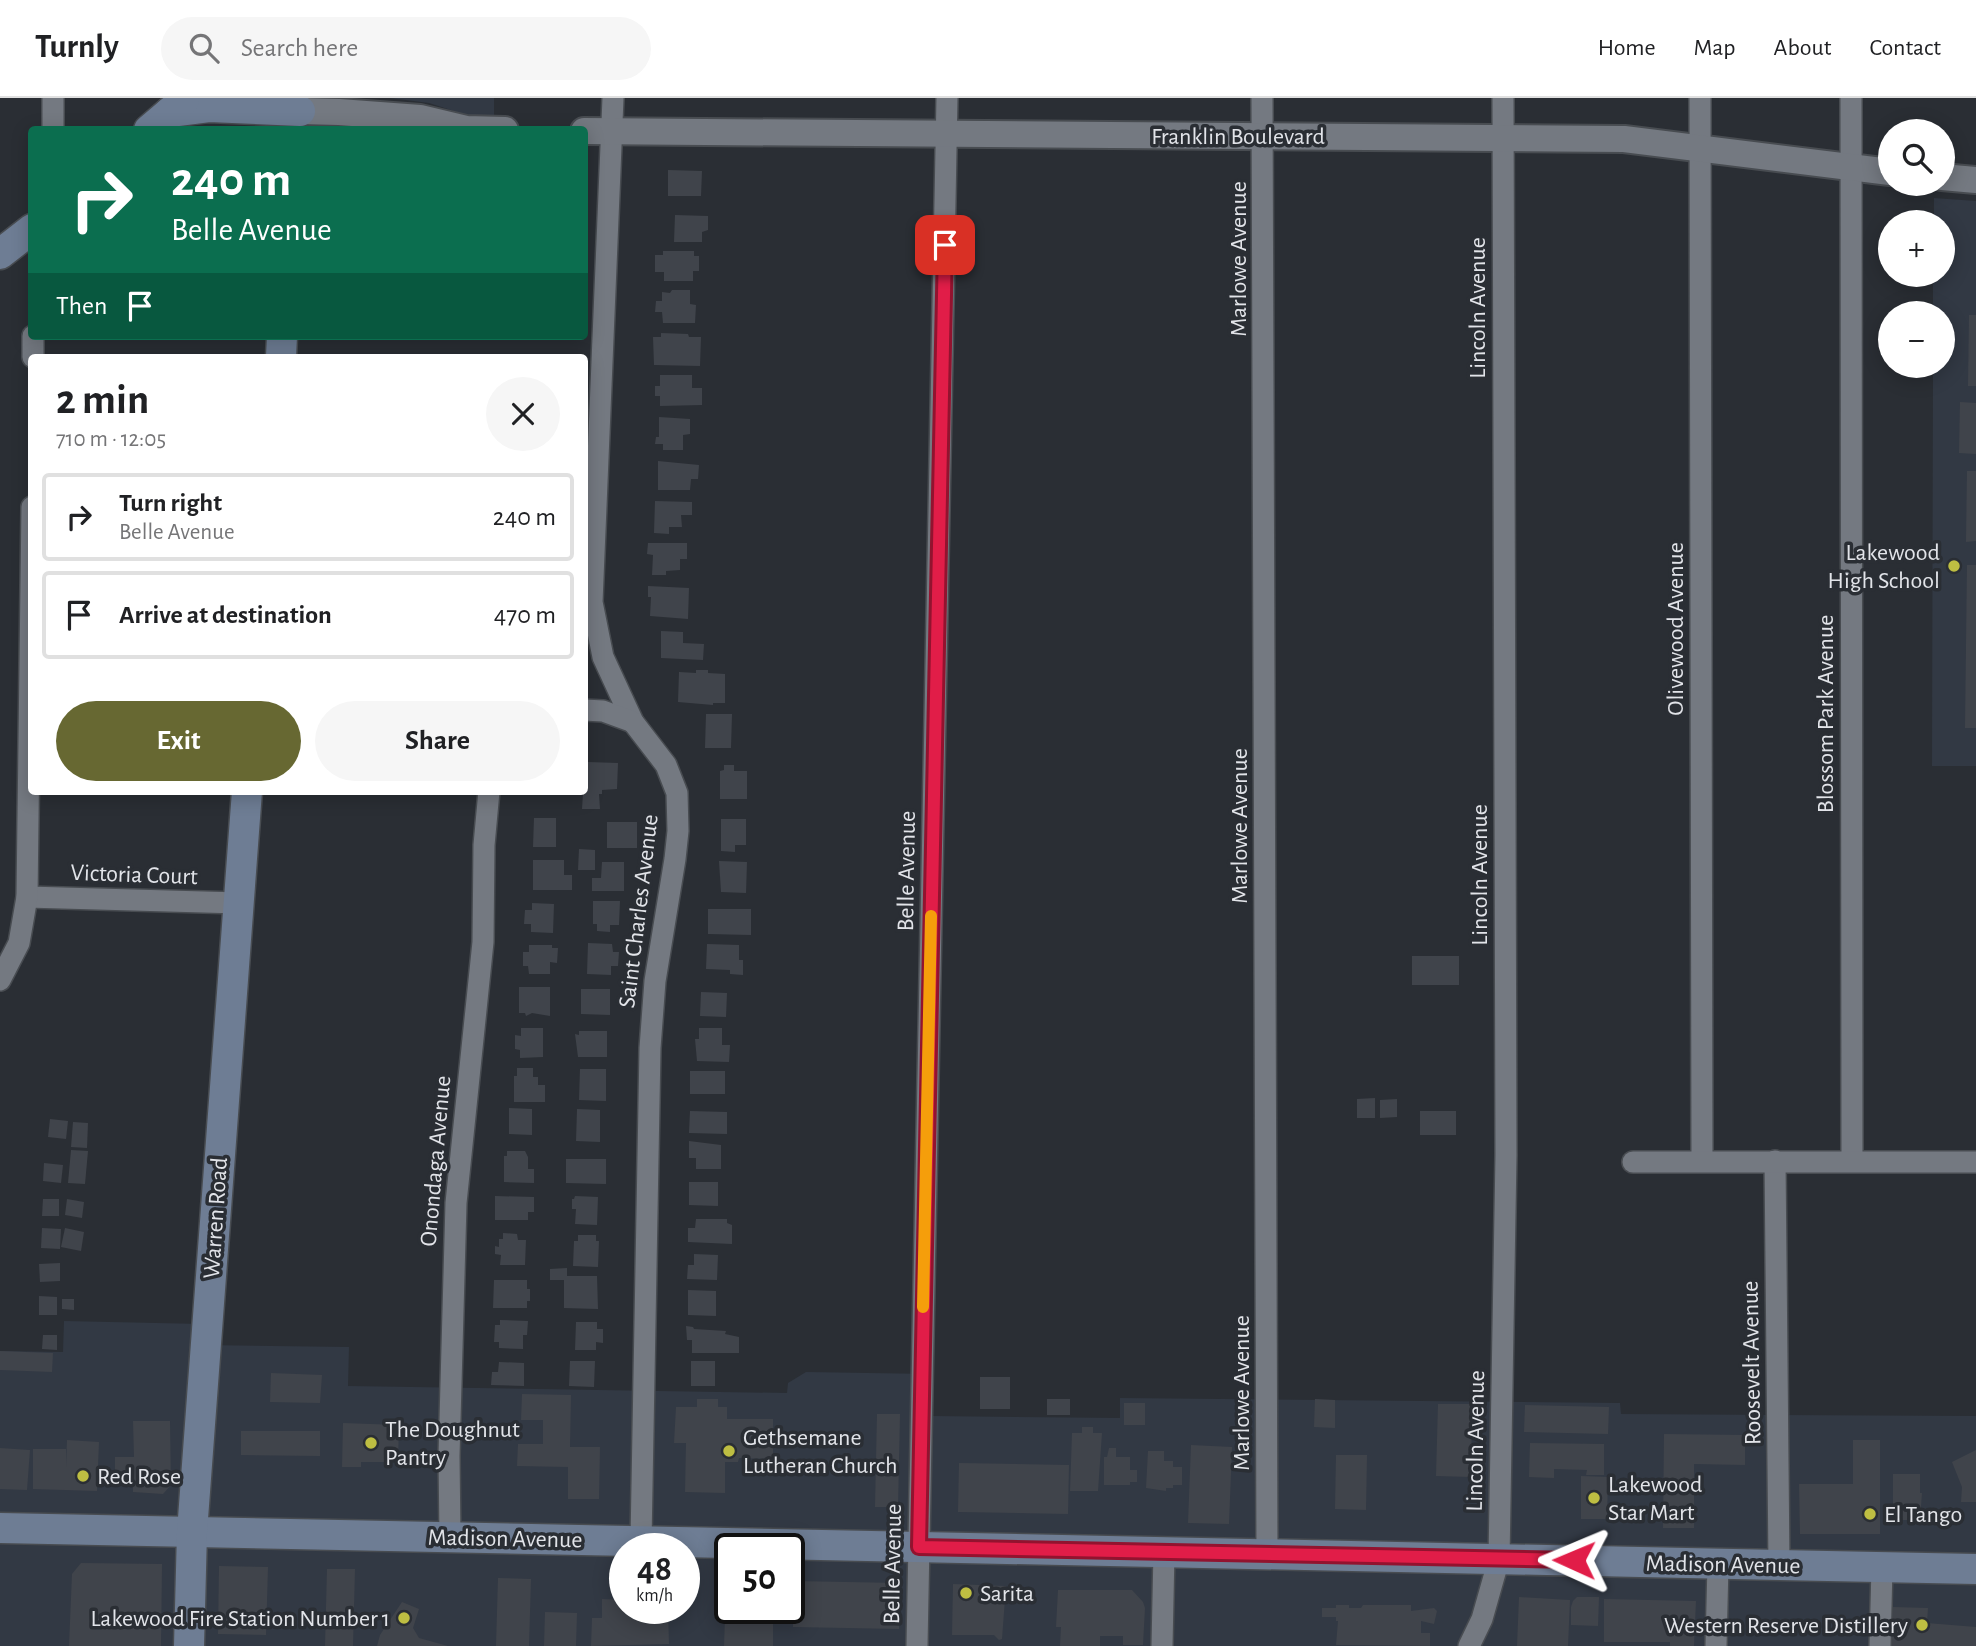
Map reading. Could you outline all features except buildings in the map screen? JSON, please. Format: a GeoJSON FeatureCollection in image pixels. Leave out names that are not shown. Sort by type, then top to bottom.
{"type":"FeatureCollection","features":[{"type":"Feature","properties":{"kind":"main road"},"geometry":{"type":"LineString","coordinates":[[168,113],[209,107],[300,113]]}},
{"type":"Feature","properties":{"kind":"main road"},"geometry":{"type":"LineString","coordinates":[[0,254],[28,232]]}},
{"type":"Feature","properties":{"kind":"main road","name":"Warren Road"},"geometry":{"type":"LineString","coordinates":[[189,1646],[192,1532],[247,795]]}},
{"type":"Feature","properties":{"kind":"main road","name":"Madison Avenue"},"geometry":{"type":"LineString","coordinates":[[0,1528],[609,1540]]}},
{"type":"Feature","properties":{"kind":"main road","name":"Madison Avenue"},"geometry":{"type":"LineString","coordinates":[[700,1542],[1976,1569]]}},
{"type":"Feature","properties":{"kind":"street"},"geometry":{"type":"LineString","coordinates":[[53,98],[53,126]]}},
{"type":"Feature","properties":{"kind":"street","name":"Saint Charles Avenue"},"geometry":{"type":"LineString","coordinates":[[612,98],[597,132],[592,602],[603,657],[633,722],[658,751],[666,765],[673,779],[678,806],[675,859],[655,981],[650,1048],[640,1533]]}},
{"type":"Feature","properties":{"kind":"street","name":"Belle Avenue"},"geometry":{"type":"LineString","coordinates":[[917,1646],[947,98]]}},
{"type":"Feature","properties":{"kind":"street","name":"Marlowe Avenue"},"geometry":{"type":"LineString","coordinates":[[1262,98],[1267,1554]]}},
{"type":"Feature","properties":{"kind":"street","name":"Lincoln Avenue"},"geometry":{"type":"LineString","coordinates":[[1469,1646],[1482,1619],[1499,1559],[1506,1154],[1503,98]]}},
{"type":"Feature","properties":{"kind":"street","name":"Olivewood Avenue"},"geometry":{"type":"LineString","coordinates":[[1700,98],[1702,1161]]}},
{"type":"Feature","properties":{"kind":"street","name":"Blossom Park Avenue"},"geometry":{"type":"LineString","coordinates":[[1851,98],[1852,1161]]}},
{"type":"Feature","properties":{"kind":"street"},"geometry":{"type":"LineString","coordinates":[[300,113],[406,117],[451,126]]}},
{"type":"Feature","properties":{"kind":"street","name":"Franklin Boulevard"},"geometry":{"type":"LineString","coordinates":[[597,132],[1624,139],[1878,171]]}},
{"type":"Feature","properties":{"kind":"street"},"geometry":{"type":"LineString","coordinates":[[1955,178],[1976,180]]}},
{"type":"Feature","properties":{"kind":"street"},"geometry":{"type":"LineString","coordinates":[[588,613],[592,602]]}},
{"type":"Feature","properties":{"kind":"street"},"geometry":{"type":"LineString","coordinates":[[588,710],[603,711],[633,722]]}},
{"type":"Feature","properties":{"kind":"street"},"geometry":{"type":"LineString","coordinates":[[0,980],[19,943],[27,897],[28,795]]}},
{"type":"Feature","properties":{"kind":"street","name":"Onondaga Avenue"},"geometry":{"type":"LineString","coordinates":[[450,1537],[449,1443],[455,1214],[483,942],[484,845],[489,795]]}},
{"type":"Feature","properties":{"kind":"street","name":"Victoria Court"},"geometry":{"type":"LineString","coordinates":[[27,897],[239,903]]}},
{"type":"Feature","properties":{"kind":"street"},"geometry":{"type":"LineString","coordinates":[[1633,1161],[1976,1162]]}},
{"type":"Feature","properties":{"kind":"street","name":"Roosevelt Avenue"},"geometry":{"type":"LineString","coordinates":[[1775,1161],[1779,1565]]}},
{"type":"Feature","properties":{"kind":"street"},"geometry":{"type":"LineString","coordinates":[[1162,1646],[1164,1552]]}},
{"type":"Feature","properties":{"kind":"street"},"geometry":{"type":"LineString","coordinates":[[1716,1646],[1718,1564]]}},
{"type":"Feature","properties":{"kind":"street"},"geometry":{"type":"LineString","coordinates":[[1880,1646],[1882,1567]]}},
{"type":"Feature","properties":{"kind":"shaded area"},"geometry":{"type":"Polygon","coordinates":[[[390,98],[494,98],[494,116],[466,115],[429,103],[390,98]]]}},
{"type":"Feature","properties":{"kind":"shaded area","name":"Lakewood High School"},"geometry":{"type":"Polygon","coordinates":[[[1934,198],[1976,201],[1976,766],[1932,766],[1933,378],[1955,378],[1955,301],[1933,301],[1933,287],[1955,287],[1955,210],[1934,210],[1934,198]]]}},
{"type":"Feature","properties":{"kind":"shaded area"},"geometry":{"type":"Polygon","coordinates":[[[64,1321],[203,1324],[202,1345],[349,1347],[348,1386],[787,1393],[788,1383],[806,1372],[931,1374],[931,1416],[1120,1418],[1120,1398],[1620,1403],[1621,1414],[1976,1416],[1976,1646],[0,1646],[0,1351],[63,1352],[64,1321]]]}},
{"type":"Feature","properties":{"kind":"slow traffic"},"geometry":{"type":"LineString","coordinates":[[923,1307],[931,916]]}},
{"type":"Feature","properties":{"kind":"place","name":"Lakewood High School"},"geometry":{"type":"Point","coordinates":[1954,566]}},
{"type":"Feature","properties":{"kind":"place","name":"The Doughnut Pantry"},"geometry":{"type":"Point","coordinates":[371,1443]}},
{"type":"Feature","properties":{"kind":"place","name":"Gethsemane Lutheran Church"},"geometry":{"type":"Point","coordinates":[729,1451]}},
{"type":"Feature","properties":{"kind":"place","name":"Red Rose"},"geometry":{"type":"Point","coordinates":[83,1476]}},
{"type":"Feature","properties":{"kind":"place","name":"Lakewood Star Mart"},"geometry":{"type":"Point","coordinates":[1594,1498]}},
{"type":"Feature","properties":{"kind":"place","name":"El Tango"},"geometry":{"type":"Point","coordinates":[1870,1514]}},
{"type":"Feature","properties":{"kind":"place","name":"Sarita"},"geometry":{"type":"Point","coordinates":[966,1593]}},
{"type":"Feature","properties":{"kind":"place","name":"Lakewood Fire Station Number 1"},"geometry":{"type":"Point","coordinates":[404,1618]}},
{"type":"Feature","properties":{"kind":"place","name":"Western Reserve Distillery"},"geometry":{"type":"Point","coordinates":[1922,1625]}},
{"type":"Feature","properties":{"kind":"route"},"geometry":{"type":"LineString","coordinates":[[945,245],[919,1547],[1574,1560]]}}]}
